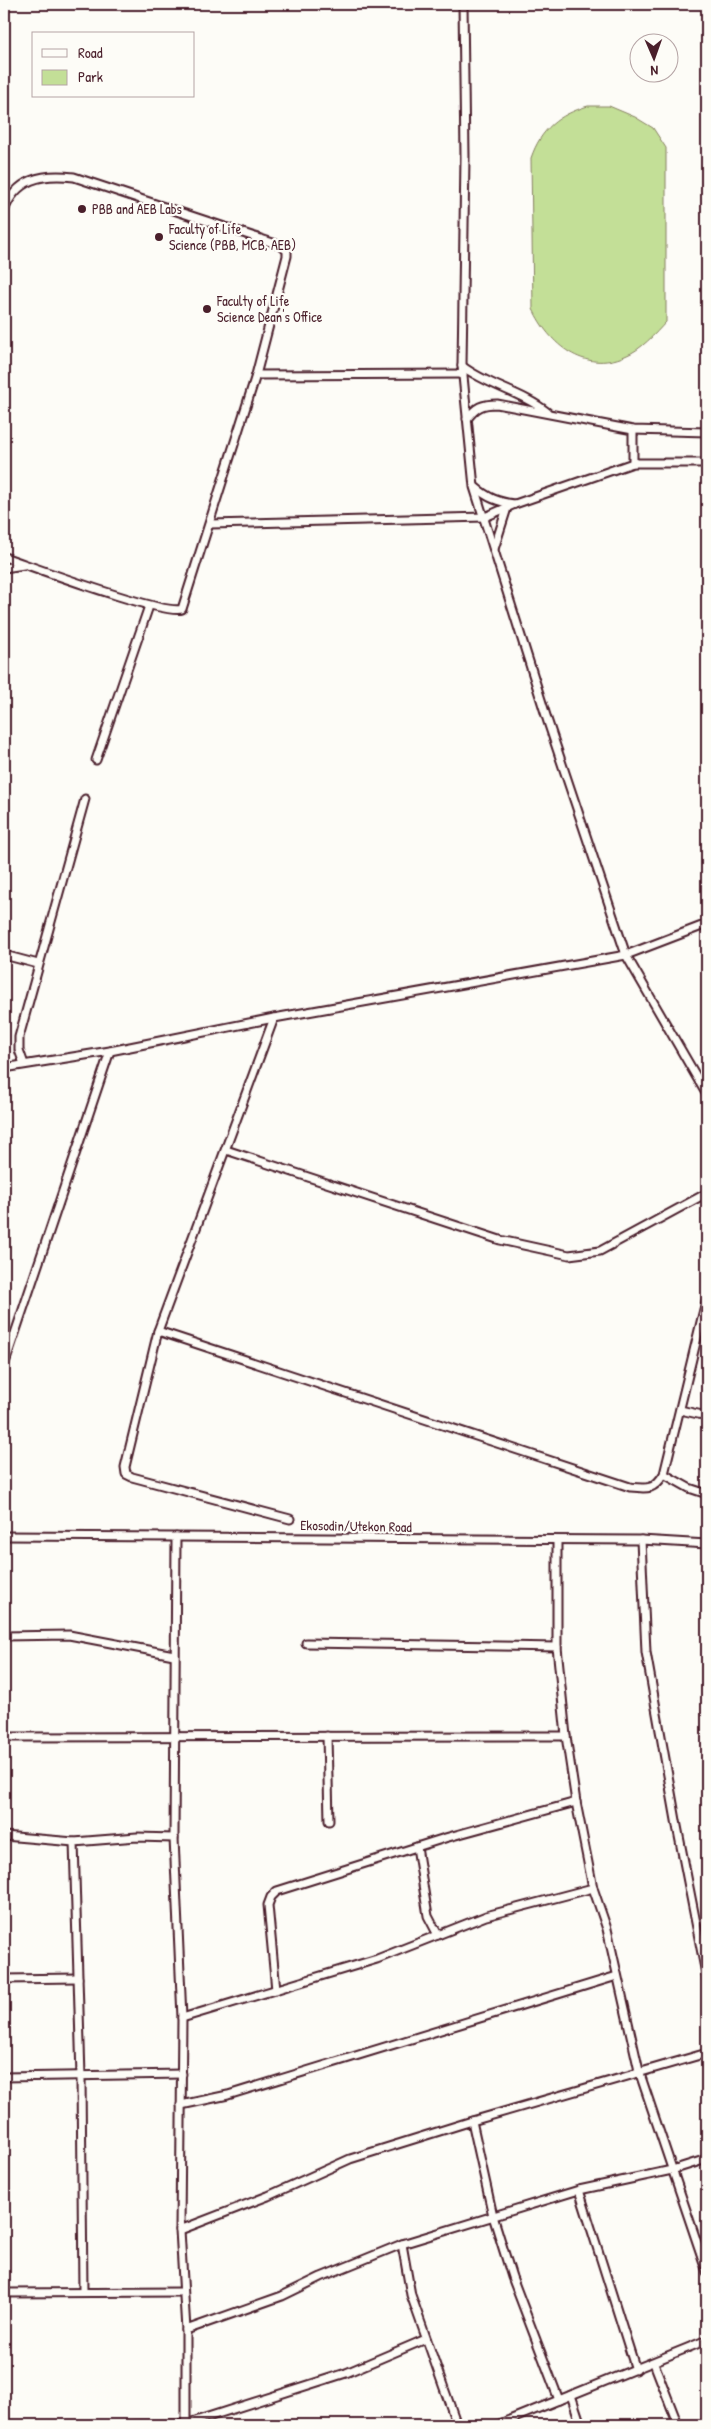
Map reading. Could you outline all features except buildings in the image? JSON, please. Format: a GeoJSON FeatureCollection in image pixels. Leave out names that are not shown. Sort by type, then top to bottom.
{"type":"FeatureCollection","features":[{"type":"Feature","properties":{"kind":"street"},"geometry":{"type":"LineString","coordinates":[[463,4],[465,128],[462,370],[474,487],[626,955],[707,1095]]}},
{"type":"Feature","properties":{"kind":"street"},"geometry":{"type":"LineString","coordinates":[[4,211],[10,196],[28,182],[60,175],[74,177],[282,246],[287,251],[256,374],[182,609],[177,611],[149,606],[4,557]]}},
{"type":"Feature","properties":{"kind":"street"},"geometry":{"type":"LineString","coordinates":[[256,374],[462,370],[531,401],[550,413]]}},
{"type":"Feature","properties":{"kind":"street"},"geometry":{"type":"LineString","coordinates":[[467,419],[477,408],[486,404],[550,413],[632,430],[707,432]]}},
{"type":"Feature","properties":{"kind":"street"},"geometry":{"type":"LineString","coordinates":[[632,430],[633,463]]}},
{"type":"Feature","properties":{"kind":"street"},"geometry":{"type":"LineString","coordinates":[[210,524],[484,517],[515,504],[633,463],[707,463]]}},
{"type":"Feature","properties":{"kind":"street"},"geometry":{"type":"LineString","coordinates":[[474,487],[487,497],[498,502],[515,504]]}},
{"type":"Feature","properties":{"kind":"street"},"geometry":{"type":"LineString","coordinates":[[494,549],[507,508]]}},
{"type":"Feature","properties":{"kind":"street"},"geometry":{"type":"LineString","coordinates":[[4,568],[27,565]]}},
{"type":"Feature","properties":{"kind":"street"},"geometry":{"type":"LineString","coordinates":[[96,760],[149,606]]}},
{"type":"Feature","properties":{"kind":"street"},"geometry":{"type":"LineString","coordinates":[[24,1064],[19,1050],[19,1037],[85,799]]}},
{"type":"Feature","properties":{"kind":"street"},"geometry":{"type":"LineString","coordinates":[[4,1068],[110,1051],[274,1018],[626,955],[707,924]]}},
{"type":"Feature","properties":{"kind":"street"},"geometry":{"type":"LineString","coordinates":[[4,955],[38,964]]}},
{"type":"Feature","properties":{"kind":"street"},"geometry":{"type":"LineString","coordinates":[[274,1018],[158,1331],[125,1467],[126,1474],[290,1519]]}},
{"type":"Feature","properties":{"kind":"street"},"geometry":{"type":"LineString","coordinates":[[4,1366],[110,1051]]}},
{"type":"Feature","properties":{"kind":"street"},"geometry":{"type":"LineString","coordinates":[[226,1150],[500,1240],[569,1255],[600,1251],[707,1193]]}},
{"type":"Feature","properties":{"kind":"street"},"geometry":{"type":"LineString","coordinates":[[158,1331],[630,1487],[648,1488],[658,1485],[664,1474],[707,1296]]}},
{"type":"Feature","properties":{"kind":"street"},"geometry":{"type":"LineString","coordinates":[[680,1410],[707,1416]]}},
{"type":"Feature","properties":{"kind":"street"},"geometry":{"type":"LineString","coordinates":[[664,1474],[689,1488],[707,1494]]}},
{"type":"Feature","properties":{"kind":"street","name":"Ekosodin/Utekon Road"},"geometry":{"type":"LineString","coordinates":[[4,1536],[557,1541],[641,1540],[707,1544]]}},
{"type":"Feature","properties":{"kind":"street"},"geometry":{"type":"LineString","coordinates":[[176,1537],[174,1838],[182,2018],[180,2230],[186,2330],[186,2425]]}},
{"type":"Feature","properties":{"kind":"street"},"geometry":{"type":"LineString","coordinates":[[641,1540],[646,1652],[707,1979]]}},
{"type":"Feature","properties":{"kind":"street"},"geometry":{"type":"LineString","coordinates":[[557,1541],[557,1646],[566,1736],[576,1802],[593,1888],[607,1929],[640,2071],[707,2272]]}},
{"type":"Feature","properties":{"kind":"street"},"geometry":{"type":"LineString","coordinates":[[4,1636],[69,1634],[174,1655]]}},
{"type":"Feature","properties":{"kind":"street"},"geometry":{"type":"LineString","coordinates":[[306,1643],[557,1646]]}},
{"type":"Feature","properties":{"kind":"street"},"geometry":{"type":"LineString","coordinates":[[327,1736],[329,1822]]}},
{"type":"Feature","properties":{"kind":"street"},"geometry":{"type":"LineString","coordinates":[[4,1737],[566,1736]]}},
{"type":"Feature","properties":{"kind":"street"},"geometry":{"type":"LineString","coordinates":[[276,1990],[268,1904],[271,1897],[277,1891],[417,1847],[576,1802]]}},
{"type":"Feature","properties":{"kind":"street"},"geometry":{"type":"LineString","coordinates":[[4,1836],[74,1842],[137,1837],[174,1838]]}},
{"type":"Feature","properties":{"kind":"street"},"geometry":{"type":"LineString","coordinates":[[74,1842],[81,2077],[83,2292]]}},
{"type":"Feature","properties":{"kind":"street"},"geometry":{"type":"LineString","coordinates":[[417,1847],[428,1916],[438,1935]]}},
{"type":"Feature","properties":{"kind":"street"},"geometry":{"type":"LineString","coordinates":[[182,2018],[377,1959],[486,1916],[593,1888]]}},
{"type":"Feature","properties":{"kind":"street"},"geometry":{"type":"LineString","coordinates":[[181,2105],[228,2095],[618,1976]]}},
{"type":"Feature","properties":{"kind":"street"},"geometry":{"type":"LineString","coordinates":[[4,1979],[78,1978]]}},
{"type":"Feature","properties":{"kind":"street"},"geometry":{"type":"LineString","coordinates":[[180,2230],[268,2196],[350,2159],[640,2071],[707,2053]]}},
{"type":"Feature","properties":{"kind":"street"},"geometry":{"type":"LineString","coordinates":[[4,2078],[182,2074]]}},
{"type":"Feature","properties":{"kind":"street"},"geometry":{"type":"LineString","coordinates":[[472,2121],[493,2216],[512,2277],[559,2400]]}},
{"type":"Feature","properties":{"kind":"street"},"geometry":{"type":"LineString","coordinates":[[186,2330],[282,2296],[321,2277],[402,2244],[579,2190],[672,2170],[707,2159]]}},
{"type":"Feature","properties":{"kind":"street"},"geometry":{"type":"LineString","coordinates":[[579,2190],[636,2370]]}},
{"type":"Feature","properties":{"kind":"street"},"geometry":{"type":"LineString","coordinates":[[402,2244],[412,2296],[457,2425]]}},
{"type":"Feature","properties":{"kind":"street"},"geometry":{"type":"LineString","coordinates":[[4,2293],[183,2292]]}},
{"type":"Feature","properties":{"kind":"street"},"geometry":{"type":"LineString","coordinates":[[134,2425],[186,2425],[346,2373],[426,2339]]}},
{"type":"Feature","properties":{"kind":"street"},"geometry":{"type":"LineString","coordinates":[[498,2425],[707,2340]]}},
{"type":"Feature","properties":{"kind":"street"},"geometry":{"type":"LineString","coordinates":[[654,2363],[678,2425]]}},
{"type":"Feature","properties":{"kind":"street"},"geometry":{"type":"LineString","coordinates":[[571,2395],[581,2425]]}},
{"type":"Feature","properties":{"kind":"green space"},"geometry":{"type":"Polygon","coordinates":[[[588,106],[609,106],[635,117],[653,128],[666,148],[666,322],[637,350],[610,361],[582,358],[558,344],[548,334],[533,309],[531,158],[540,139],[552,124],[568,114],[588,106]]]}},
{"type":"Feature","properties":{"kind":"place","name":"PBB and AEB Labs"},"geometry":{"type":"Point","coordinates":[82,209]}},
{"type":"Feature","properties":{"kind":"place","name":"Faculty of Life Science (PBB, MCB, AEB)"},"geometry":{"type":"Point","coordinates":[159,237]}},
{"type":"Feature","properties":{"kind":"place","name":"Faculty of Life Science Dean's Office"},"geometry":{"type":"Point","coordinates":[207,309]}}]}
